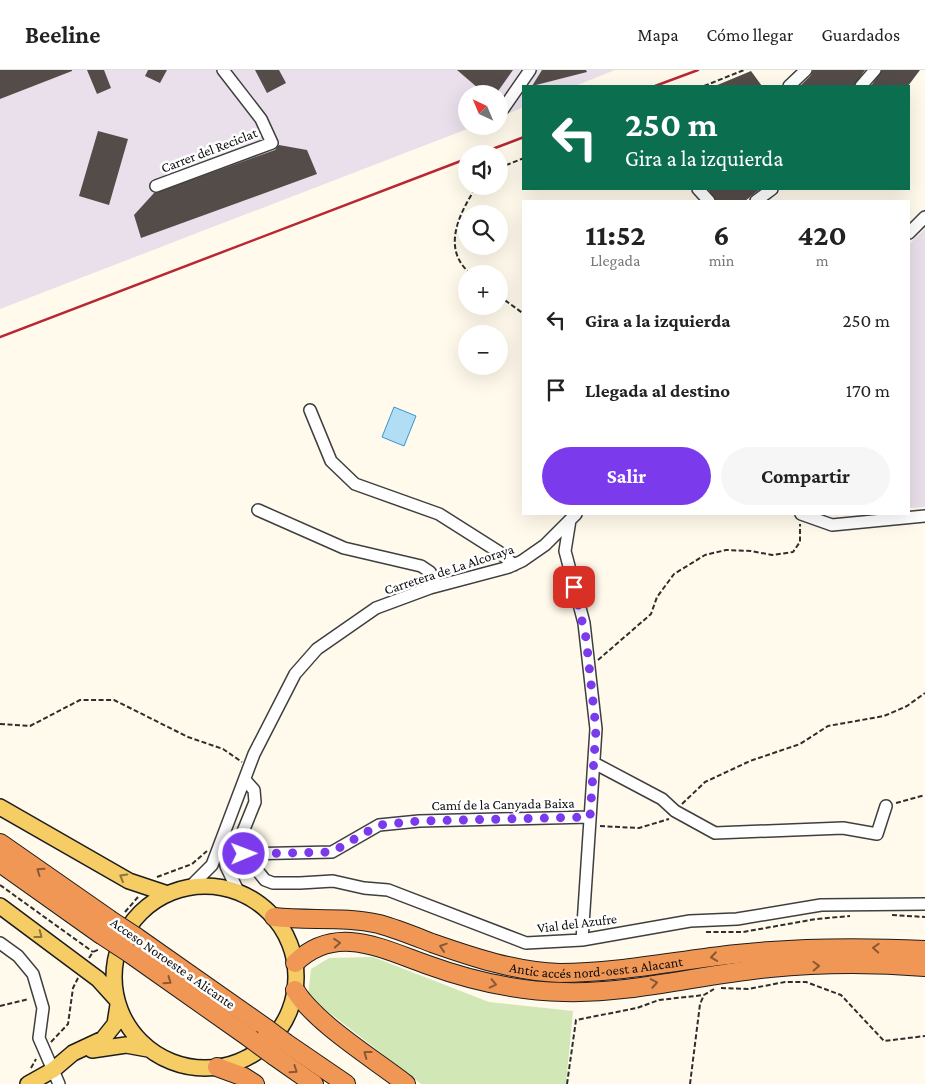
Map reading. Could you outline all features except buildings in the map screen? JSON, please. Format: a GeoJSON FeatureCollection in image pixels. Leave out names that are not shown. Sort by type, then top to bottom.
{"type":"FeatureCollection","features":[{"type":"Feature","properties":{"kind":"highway","name":"Acceso Noroeste a Alicante"},"geometry":{"type":"LineString","coordinates":[[0,843],[114,919],[135,936],[266,1028],[280,1049],[314,1084]]}},
{"type":"Feature","properties":{"kind":"highway","name":"Acceso Noroeste a Alicante"},"geometry":{"type":"LineString","coordinates":[[0,864],[102,941],[129,953],[251,1039],[280,1049],[346,1084]]}},
{"type":"Feature","properties":{"kind":"highway","name":"Antic accés nord-oest a Alacant"},"geometry":{"type":"LineString","coordinates":[[274,917],[313,920],[338,918],[379,924],[504,965],[559,973],[635,968],[734,954],[809,948],[852,946],[925,950]]}},
{"type":"Feature","properties":{"kind":"highway","name":"Antic accés nord-oest a Alacant"},"geometry":{"type":"LineString","coordinates":[[295,963],[306,952],[320,945],[350,942],[380,948],[431,966],[498,986],[565,992],[634,987],[770,968],[860,965],[925,967]]}},
{"type":"Feature","properties":{"kind":"highway"},"geometry":{"type":"LineString","coordinates":[[295,990],[303,1004],[318,1018],[406,1084]]}},
{"type":"Feature","properties":{"kind":"highway"},"geometry":{"type":"LineString","coordinates":[[217,1067],[244,1077],[255,1084]]}},
{"type":"Feature","properties":{"kind":"main road"},"geometry":{"type":"LineString","coordinates":[[0,807],[129,881],[168,894]]}},
{"type":"Feature","properties":{"kind":"main road"},"geometry":{"type":"LineString","coordinates":[[29,1083],[56,1077],[73,1053],[103,1039],[110,1032],[115,1024],[117,1002],[115,968],[123,937],[147,907],[168,894],[189,888],[214,886],[239,892],[264,907],[274,917],[288,939],[295,963],[295,990],[283,1023],[268,1042],[239,1061],[217,1067],[182,1065],[151,1050],[126,1045],[73,1053]]}},
{"type":"Feature","properties":{"kind":"main road"},"geometry":{"type":"LineString","coordinates":[[0,906],[98,979],[117,1002],[130,1029],[151,1050]]}},
{"type":"Feature","properties":{"kind":"street","name":"Carrer del Reciclat"},"geometry":{"type":"LineString","coordinates":[[156,186],[272,143],[261,119],[223,70]]}},
{"type":"Feature","properties":{"kind":"street"},"geometry":{"type":"LineString","coordinates":[[508,102],[530,70]]}},
{"type":"Feature","properties":{"kind":"street"},"geometry":{"type":"LineString","coordinates":[[790,85],[806,70]]}},
{"type":"Feature","properties":{"kind":"street"},"geometry":{"type":"LineString","coordinates":[[862,85],[875,70]]}},
{"type":"Feature","properties":{"kind":"street"},"geometry":{"type":"LineString","coordinates":[[699,190],[707,200]]}},
{"type":"Feature","properties":{"kind":"street"},"geometry":{"type":"LineString","coordinates":[[757,200],[771,190]]}},
{"type":"Feature","properties":{"kind":"street"},"geometry":{"type":"LineString","coordinates":[[910,232],[925,217]]}},
{"type":"Feature","properties":{"kind":"street"},"geometry":{"type":"LineString","coordinates":[[310,410],[331,461],[355,484],[439,514],[499,552],[514,565]]}},
{"type":"Feature","properties":{"kind":"street"},"geometry":{"type":"LineString","coordinates":[[258,510],[344,548],[421,566],[430,572],[437,586]]}},
{"type":"Feature","properties":{"kind":"street"},"geometry":{"type":"LineString","coordinates":[[800,518],[832,525],[925,516]]}},
{"type":"Feature","properties":{"kind":"street"},"geometry":{"type":"LineString","coordinates":[[573,517],[565,551],[584,623],[596,729],[582,940]]}},
{"type":"Feature","properties":{"kind":"street","name":"Carretera de La Alcoraya"},"geometry":{"type":"LineString","coordinates":[[189,888],[212,865],[250,767],[295,674],[317,649],[376,608],[437,586],[514,565],[545,545],[573,517]]}},
{"type":"Feature","properties":{"kind":"street"},"geometry":{"type":"LineString","coordinates":[[594,763],[662,799],[675,811],[715,833],[843,828],[877,834],[886,806]]}},
{"type":"Feature","properties":{"kind":"street"},"geometry":{"type":"LineString","coordinates":[[244,854],[242,834],[255,802],[254,790],[245,780]]}},
{"type":"Feature","properties":{"kind":"street","name":"Camí de la Canyada Baixa"},"geometry":{"type":"LineString","coordinates":[[244,854],[332,852],[379,825],[419,821],[590,821]]}},
{"type":"Feature","properties":{"kind":"street"},"geometry":{"type":"LineString","coordinates":[[226,827],[226,866],[239,892]]}},
{"type":"Feature","properties":{"kind":"street","name":"Vial del Azufre"},"geometry":{"type":"LineString","coordinates":[[244,854],[264,880],[273,883],[333,881],[364,888],[388,890],[526,944],[582,940],[690,921],[737,919],[821,905],[925,904]]}},
{"type":"Feature","properties":{"kind":"street"},"geometry":{"type":"LineString","coordinates":[[0,943],[18,956],[33,974],[43,1008],[39,1038],[56,1077]]}},
{"type":"Feature","properties":{"kind":"path"},"geometry":{"type":"LineString","coordinates":[[706,85],[744,70]]}},
{"type":"Feature","properties":{"kind":"path"},"geometry":{"type":"LineString","coordinates":[[508,164],[522,159]]}},
{"type":"Feature","properties":{"kind":"path"},"geometry":{"type":"LineString","coordinates":[[463,265],[458,260],[453,242],[462,208],[471,195]]}},
{"type":"Feature","properties":{"kind":"path"},"geometry":{"type":"LineString","coordinates":[[508,302],[522,313]]}},
{"type":"Feature","properties":{"kind":"path"},"geometry":{"type":"LineString","coordinates":[[590,666],[651,614],[657,598],[674,574],[705,555],[726,550],[772,555],[793,552],[800,542],[800,518]]}},
{"type":"Feature","properties":{"kind":"path"},"geometry":{"type":"LineString","coordinates":[[590,821],[639,828],[672,818],[675,811],[705,782],[750,761],[800,744],[828,726],[884,716],[907,706],[925,693]]}},
{"type":"Feature","properties":{"kind":"path"},"geometry":{"type":"LineString","coordinates":[[0,724],[30,726],[80,700],[114,700],[188,737],[222,749],[250,767]]}},
{"type":"Feature","properties":{"kind":"path"},"geometry":{"type":"LineString","coordinates":[[886,806],[925,796]]}},
{"type":"Feature","properties":{"kind":"path"},"geometry":{"type":"LineString","coordinates":[[114,919],[157,877],[192,864],[205,851],[216,853]]}},
{"type":"Feature","properties":{"kind":"path"},"geometry":{"type":"LineString","coordinates":[[0,885],[93,952]]}},
{"type":"Feature","properties":{"kind":"path"},"geometry":{"type":"LineString","coordinates":[[888,915],[925,917]]}},
{"type":"Feature","properties":{"kind":"path"},"geometry":{"type":"LineString","coordinates":[[701,932],[743,932],[816,919],[851,916]]}},
{"type":"Feature","properties":{"kind":"path"},"geometry":{"type":"LineString","coordinates":[[29,1083],[27,1075],[43,1050],[68,1024],[73,988],[83,968],[102,941]]}},
{"type":"Feature","properties":{"kind":"path"},"geometry":{"type":"LineString","coordinates":[[567,1084],[576,1020],[637,1008],[659,1000],[704,995],[716,988],[748,989],[785,982],[806,982],[841,995],[884,1041],[925,1036]]}},
{"type":"Feature","properties":{"kind":"path"},"geometry":{"type":"LineString","coordinates":[[690,1084],[700,1004],[704,995]]}},
{"type":"Feature","properties":{"kind":"path"},"geometry":{"type":"LineString","coordinates":[[0,1006],[40,997]]}},
{"type":"Feature","properties":{"kind":"shaded area"},"geometry":{"type":"Polygon","coordinates":[[[0,70],[615,70],[578,85],[522,85],[522,108],[508,113],[508,85],[458,85],[458,133],[0,309],[0,70]]]}},
{"type":"Feature","properties":{"kind":"shaded area"},"geometry":{"type":"Polygon","coordinates":[[[925,229],[925,507],[910,508],[910,243],[925,229]]]}},
{"type":"Feature","properties":{"kind":"green space"},"geometry":{"type":"Polygon","coordinates":[[[373,957],[489,1002],[573,1011],[566,1084],[421,1084],[308,996],[311,969],[329,958],[373,957]]]}},
{"type":"Feature","properties":{"kind":"water"},"geometry":{"type":"Polygon","coordinates":[[[394,407],[416,416],[404,446],[382,437],[394,407]]]}},
{"type":"Feature","properties":{"kind":"railway"},"geometry":{"type":"LineString","coordinates":[[658,85],[698,70]]}},
{"type":"Feature","properties":{"kind":"railway"},"geometry":{"type":"LineString","coordinates":[[503,145],[522,138]]}},
{"type":"Feature","properties":{"kind":"railway"},"geometry":{"type":"LineString","coordinates":[[0,337],[458,162]]}},
{"type":"Feature","properties":{"kind":"route"},"geometry":{"type":"LineString","coordinates":[[244,854],[332,852],[379,825],[419,821],[590,817],[596,729],[584,623],[574,587]]}}]}
